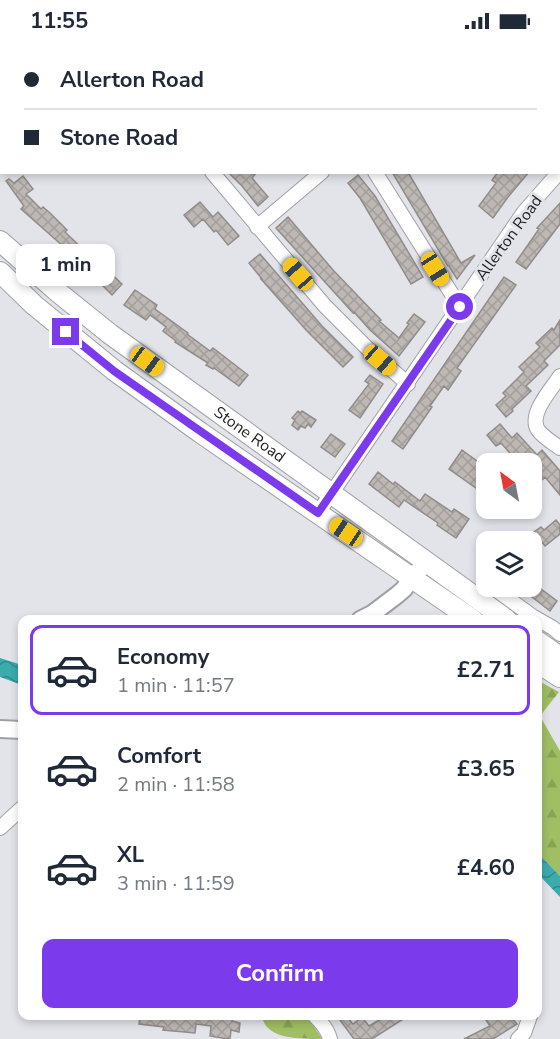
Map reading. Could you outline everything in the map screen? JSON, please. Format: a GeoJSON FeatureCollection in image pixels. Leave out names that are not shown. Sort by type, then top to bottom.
{"type":"FeatureCollection","features":[{"type":"Feature","properties":{"kind":"highway","name":"Stone Road"},"geometry":{"type":"LineString","coordinates":[[0,241],[110,334],[500,615]]}},
{"type":"Feature","properties":{"kind":"highway","name":"Stone Road"},"geometry":{"type":"LineString","coordinates":[[0,272],[34,305],[114,371],[466,615]]}},
{"type":"Feature","properties":{"kind":"highway"},"geometry":{"type":"LineString","coordinates":[[548,638],[560,657]]}},
{"type":"Feature","properties":{"kind":"highway"},"geometry":{"type":"LineString","coordinates":[[548,638],[560,677]]}},
{"type":"Feature","properties":{"kind":"main road"},"geometry":{"type":"LineString","coordinates":[[370,615],[404,589],[427,562]]}},
{"type":"Feature","properties":{"kind":"main road"},"geometry":{"type":"LineString","coordinates":[[0,729],[18,730]]}},
{"type":"Feature","properties":{"kind":"street"},"geometry":{"type":"LineString","coordinates":[[214,174],[325,306],[367,348],[408,384]]}},
{"type":"Feature","properties":{"kind":"street"},"geometry":{"type":"LineString","coordinates":[[257,227],[320,174]]}},
{"type":"Feature","properties":{"kind":"street"},"geometry":{"type":"LineString","coordinates":[[376,174],[460,307]]}},
{"type":"Feature","properties":{"kind":"street","name":"Allerton Road"},"geometry":{"type":"LineString","coordinates":[[318,513],[524,212],[559,174]]}},
{"type":"Feature","properties":{"kind":"street"},"geometry":{"type":"LineString","coordinates":[[560,376],[536,413],[535,421],[537,429],[560,448]]}},
{"type":"Feature","properties":{"kind":"street"},"geometry":{"type":"LineString","coordinates":[[506,597],[531,615]]}},
{"type":"Feature","properties":{"kind":"street"},"geometry":{"type":"LineString","coordinates":[[0,828],[18,812]]}},
{"type":"Feature","properties":{"kind":"street"},"geometry":{"type":"LineString","coordinates":[[318,1020],[329,1034],[330,1039]]}},
{"type":"Feature","properties":{"kind":"street"},"geometry":{"type":"LineString","coordinates":[[518,1039],[524,1033],[529,1020]]}},
{"type":"Feature","properties":{"kind":"green space"},"geometry":{"type":"Polygon","coordinates":[[[542,683],[559,692],[542,713],[542,683]]]}},
{"type":"Feature","properties":{"kind":"green space"},"geometry":{"type":"Polygon","coordinates":[[[542,720],[560,751],[560,876],[542,857],[542,720]]]}},
{"type":"Feature","properties":{"kind":"green space"},"geometry":{"type":"Polygon","coordinates":[[[263,1020],[310,1020],[322,1039],[284,1036],[264,1024],[263,1020]]]}},
{"type":"Feature","properties":{"kind":"water"},"geometry":{"type":"Polygon","coordinates":[[[0,658],[18,664],[18,684],[0,677],[0,658]]]}},
{"type":"Feature","properties":{"kind":"water"},"geometry":{"type":"Polygon","coordinates":[[[542,857],[560,876],[560,897],[542,878],[542,857]]]}},
{"type":"Feature","properties":{"kind":"building"},"geometry":{"type":"Polygon","coordinates":[[[230,174],[255,174],[252,178],[268,197],[258,206],[230,174]]]}},
{"type":"Feature","properties":{"kind":"building"},"geometry":{"type":"Polygon","coordinates":[[[393,174],[409,174],[461,263],[475,255],[457,279],[393,174]]]}},
{"type":"Feature","properties":{"kind":"building"},"geometry":{"type":"Polygon","coordinates":[[[496,174],[527,174],[493,218],[479,206],[496,183],[492,180],[496,174]]]}},
{"type":"Feature","properties":{"kind":"building"},"geometry":{"type":"Polygon","coordinates":[[[358,175],[375,196],[423,277],[411,284],[360,198],[348,183],[358,175]]]}},
{"type":"Feature","properties":{"kind":"building"},"geometry":{"type":"Polygon","coordinates":[[[23,176],[33,189],[26,194],[41,209],[43,207],[50,213],[67,230],[65,232],[88,254],[92,250],[94,253],[98,248],[109,258],[102,265],[122,284],[112,295],[103,286],[106,282],[77,257],[73,260],[62,249],[64,247],[21,209],[24,206],[6,181],[9,179],[14,183],[23,176]]]}},
{"type":"Feature","properties":{"kind":"building"},"geometry":{"type":"Polygon","coordinates":[[[200,202],[213,217],[218,212],[239,236],[228,245],[203,219],[194,227],[184,215],[200,202]]]}},
{"type":"Feature","properties":{"kind":"building"},"geometry":{"type":"Polygon","coordinates":[[[560,203],[560,224],[526,269],[516,262],[539,229],[537,228],[560,203]]]}},
{"type":"Feature","properties":{"kind":"building"},"geometry":{"type":"Polygon","coordinates":[[[288,217],[333,270],[381,320],[379,321],[399,338],[414,314],[425,322],[399,356],[353,313],[276,228],[288,217]]]}},
{"type":"Feature","properties":{"kind":"building"},"geometry":{"type":"Polygon","coordinates":[[[260,254],[322,326],[353,357],[343,367],[307,331],[249,263],[260,254]]]}},
{"type":"Feature","properties":{"kind":"building"},"geometry":{"type":"Polygon","coordinates":[[[504,277],[516,285],[457,368],[461,371],[448,390],[444,386],[403,449],[392,441],[504,277]]]}},
{"type":"Feature","properties":{"kind":"building"},"geometry":{"type":"Polygon","coordinates":[[[135,290],[157,305],[155,309],[187,334],[210,351],[213,348],[248,375],[239,386],[175,342],[163,331],[166,327],[150,315],[146,320],[124,305],[135,290]]]}},
{"type":"Feature","properties":{"kind":"building"},"geometry":{"type":"Polygon","coordinates":[[[560,320],[560,345],[544,361],[548,365],[526,386],[531,391],[506,417],[496,405],[506,396],[503,393],[524,372],[519,367],[540,347],[536,343],[552,328],[554,330],[560,320]]]}},
{"type":"Feature","properties":{"kind":"building"},"geometry":{"type":"Polygon","coordinates":[[[370,375],[383,384],[360,418],[349,410],[369,384],[365,381],[370,375]]]}},
{"type":"Feature","properties":{"kind":"building"},"geometry":{"type":"Polygon","coordinates":[[[298,411],[316,420],[311,427],[308,424],[305,428],[301,426],[298,430],[292,425],[295,420],[292,418],[298,411]]]}},
{"type":"Feature","properties":{"kind":"building"},"geometry":{"type":"Polygon","coordinates":[[[500,424],[512,438],[517,433],[535,453],[510,453],[501,443],[496,446],[487,435],[500,424]]]}},
{"type":"Feature","properties":{"kind":"building"},"geometry":{"type":"Polygon","coordinates":[[[331,434],[345,444],[335,457],[321,447],[331,434]]]}},
{"type":"Feature","properties":{"kind":"building"},"geometry":{"type":"Polygon","coordinates":[[[462,450],[476,460],[476,488],[449,469],[462,450]]]}},
{"type":"Feature","properties":{"kind":"building"},"geometry":{"type":"Polygon","coordinates":[[[542,450],[560,471],[560,495],[545,477],[542,480],[542,453],[539,453],[542,450]]]}},
{"type":"Feature","properties":{"kind":"building"},"geometry":{"type":"Polygon","coordinates":[[[378,472],[420,501],[425,494],[452,512],[454,509],[469,519],[456,538],[404,500],[399,507],[369,484],[378,472]]]}},
{"type":"Feature","properties":{"kind":"building"},"geometry":{"type":"Polygon","coordinates":[[[556,520],[560,525],[560,534],[545,546],[542,542],[542,531],[535,531],[541,527],[544,530],[556,520]]]}},
{"type":"Feature","properties":{"kind":"building"},"geometry":{"type":"Polygon","coordinates":[[[542,590],[557,601],[550,611],[532,597],[542,597],[542,590]]]}},
{"type":"Feature","properties":{"kind":"building"},"geometry":{"type":"Polygon","coordinates":[[[140,1020],[232,1020],[240,1023],[239,1032],[231,1030],[230,1039],[210,1036],[211,1026],[196,1024],[195,1033],[163,1030],[164,1027],[139,1024],[140,1020]]]}},
{"type":"Feature","properties":{"kind":"building"},"geometry":{"type":"Polygon","coordinates":[[[340,1020],[350,1020],[353,1024],[358,1020],[364,1020],[369,1026],[379,1020],[402,1020],[372,1039],[354,1039],[340,1020]]]}},
{"type":"Feature","properties":{"kind":"building"},"geometry":{"type":"Polygon","coordinates":[[[486,1020],[514,1020],[517,1024],[493,1039],[464,1039],[490,1026],[486,1020]]]}},
{"type":"Feature","properties":{"kind":"route"},"geometry":{"type":"LineString","coordinates":[[66,332],[114,371],[318,513],[460,307]]}}]}
